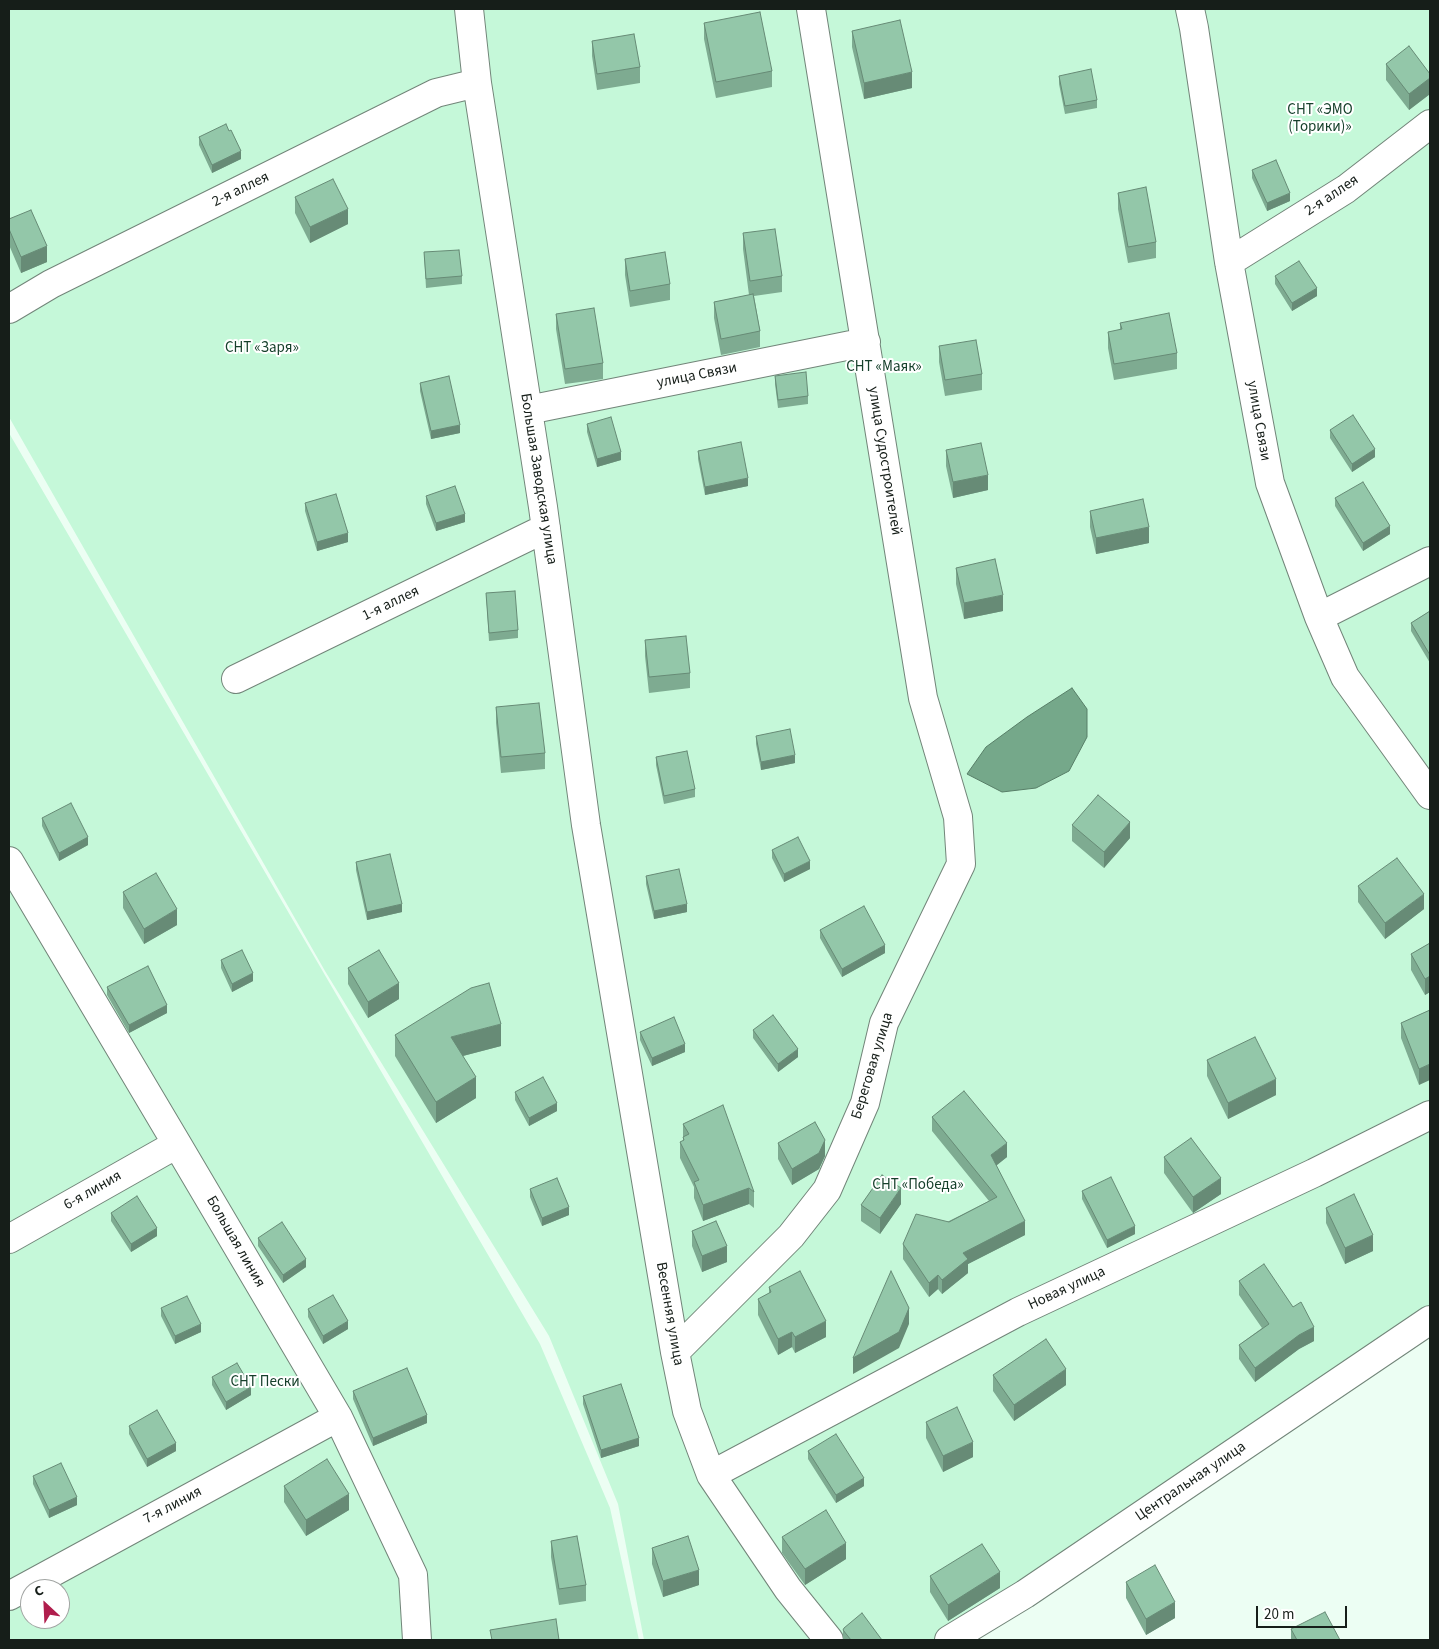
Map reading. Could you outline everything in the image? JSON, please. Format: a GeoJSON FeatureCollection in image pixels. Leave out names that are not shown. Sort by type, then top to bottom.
{"type":"FeatureCollection","features":[{"type":"Feature","properties":{"kind":"street","name":"Большая Заводская улица"},"geometry":{"type":"LineString","coordinates":[[468,9],[477,82],[546,528],[586,825],[607,949]]}},
{"type":"Feature","properties":{"kind":"street","name":"улица Судостроителей"},"geometry":{"type":"LineString","coordinates":[[810,9],[923,698],[942,763]]}},
{"type":"Feature","properties":{"kind":"street","name":"улица Связи"},"geometry":{"type":"LineString","coordinates":[[1190,9],[1229,262],[1270,484],[1319,617],[1344,677],[1430,795]]}},
{"type":"Feature","properties":{"kind":"street","name":"2-я аллея"},"geometry":{"type":"LineString","coordinates":[[9,309],[51,284],[436,93],[477,82]]}},
{"type":"Feature","properties":{"kind":"street","name":"2-я аллея"},"geometry":{"type":"LineString","coordinates":[[1229,262],[1346,189],[1430,124]]}},
{"type":"Feature","properties":{"kind":"street","name":"улица Связи"},"geometry":{"type":"LineString","coordinates":[[528,410],[866,342]]}},
{"type":"Feature","properties":{"kind":"street","name":"1-я аллея"},"geometry":{"type":"LineString","coordinates":[[236,679],[546,528]]}},
{"type":"Feature","properties":{"kind":"street"},"geometry":{"type":"LineString","coordinates":[[1319,617],[1430,560]]}},
{"type":"Feature","properties":{"kind":"street","name":"Береговая улица"},"geometry":{"type":"LineString","coordinates":[[675,1352],[791,1236],[827,1190],[865,1103],[884,1023],[961,864],[958,817],[942,763]]}},
{"type":"Feature","properties":{"kind":"street","name":"Большая линия"},"geometry":{"type":"LineString","coordinates":[[9,861],[338,1417],[414,1575],[417,1640]]}},
{"type":"Feature","properties":{"kind":"street","name":"Весенняя улица"},"geometry":{"type":"LineString","coordinates":[[607,949],[675,1352],[688,1411],[711,1475],[788,1589],[829,1640]]}},
{"type":"Feature","properties":{"kind":"street","name":"Новая улица"},"geometry":{"type":"LineString","coordinates":[[711,1475],[1018,1312],[1314,1173],[1430,1115]]}},
{"type":"Feature","properties":{"kind":"street","name":"6-я линия"},"geometry":{"type":"LineString","coordinates":[[9,1239],[177,1144]]}},
{"type":"Feature","properties":{"kind":"street","name":"Центральная улица"},"geometry":{"type":"LineString","coordinates":[[949,1640],[1025,1594],[1430,1320]]}},
{"type":"Feature","properties":{"kind":"street","name":"7-я линия"},"geometry":{"type":"LineString","coordinates":[[9,1596],[338,1417]]}},
{"type":"Feature","properties":{"kind":"green space"},"geometry":{"type":"Polygon","coordinates":[[[9,9],[1430,9],[1430,1320],[949,1640],[644,1640],[618,1504],[549,1336],[325,971],[9,417],[9,9]]]}},
{"type":"Feature","properties":{"kind":"green space","name":"СНТ Пески"},"geometry":{"type":"Polygon","coordinates":[[[9,433],[540,1344],[610,1508],[639,1640],[9,1640],[9,433]]]}},
{"type":"Feature","properties":{"kind":"shaded area"},"geometry":{"type":"Polygon","coordinates":[[[1072,688],[1087,709],[1087,737],[1069,771],[1036,788],[1002,792],[967,774],[986,747],[1027,717],[1072,688]]]}},
{"type":"Feature","properties":{"kind":"building"},"geometry":{"type":"Polygon","coordinates":[[[760,12],[772,71],[716,82],[704,23],[760,12]]]}},
{"type":"Feature","properties":{"kind":"building"},"geometry":{"type":"Polygon","coordinates":[[[900,20],[912,72],[864,83],[852,31],[900,20]]]}},
{"type":"Feature","properties":{"kind":"building"},"geometry":{"type":"Polygon","coordinates":[[[634,34],[640,67],[597,74],[592,41],[634,34]]]}},
{"type":"Feature","properties":{"kind":"building"},"geometry":{"type":"Polygon","coordinates":[[[1409,46],[1430,74],[1430,78],[1409,94],[1386,64],[1409,46]]]}},
{"type":"Feature","properties":{"kind":"building"},"geometry":{"type":"Polygon","coordinates":[[[1091,69],[1097,100],[1065,106],[1059,76],[1091,69]]]}},
{"type":"Feature","properties":{"kind":"building"},"geometry":{"type":"Polygon","coordinates":[[[226,124],[241,151],[212,165],[199,137],[226,124]]]}},
{"type":"Feature","properties":{"kind":"building"},"geometry":{"type":"Polygon","coordinates":[[[1276,160],[1290,193],[1267,203],[1252,170],[1276,160]]]}},
{"type":"Feature","properties":{"kind":"building"},"geometry":{"type":"Polygon","coordinates":[[[333,179],[348,209],[310,227],[295,197],[333,179]]]}},
{"type":"Feature","properties":{"kind":"building"},"geometry":{"type":"Polygon","coordinates":[[[1146,187],[1156,242],[1128,247],[1118,193],[1146,187]]]}},
{"type":"Feature","properties":{"kind":"building"},"geometry":{"type":"Polygon","coordinates":[[[31,210],[47,246],[21,257],[9,229],[9,219],[31,210]]]}},
{"type":"Feature","properties":{"kind":"building"},"geometry":{"type":"Polygon","coordinates":[[[775,229],[782,276],[750,281],[743,233],[775,229]]]}},
{"type":"Feature","properties":{"kind":"building"},"geometry":{"type":"Polygon","coordinates":[[[459,250],[462,276],[426,279],[424,252],[459,250]]]}},
{"type":"Feature","properties":{"kind":"building"},"geometry":{"type":"Polygon","coordinates":[[[665,252],[670,284],[630,291],[625,259],[665,252]]]}},
{"type":"Feature","properties":{"kind":"building"},"geometry":{"type":"Polygon","coordinates":[[[1299,261],[1317,288],[1292,303],[1275,276],[1299,261]]]}},
{"type":"Feature","properties":{"kind":"building"},"geometry":{"type":"Polygon","coordinates":[[[753,294],[760,331],[721,339],[714,302],[753,294]]]}},
{"type":"Feature","properties":{"kind":"building"},"geometry":{"type":"Polygon","coordinates":[[[594,308],[603,363],[565,369],[556,314],[594,308]]]}},
{"type":"Feature","properties":{"kind":"building"},"geometry":{"type":"Polygon","coordinates":[[[1169,313],[1177,353],[1114,364],[1108,332],[1122,329],[1120,323],[1169,313]]]}},
{"type":"Feature","properties":{"kind":"building"},"geometry":{"type":"Polygon","coordinates":[[[976,340],[982,374],[945,380],[939,346],[976,340]]]}},
{"type":"Feature","properties":{"kind":"building"},"geometry":{"type":"Polygon","coordinates":[[[806,372],[808,396],[778,400],[775,376],[806,372]]]}},
{"type":"Feature","properties":{"kind":"building"},"geometry":{"type":"Polygon","coordinates":[[[449,376],[460,425],[431,431],[420,383],[449,376]]]}},
{"type":"Feature","properties":{"kind":"building"},"geometry":{"type":"Polygon","coordinates":[[[1353,415],[1375,449],[1352,464],[1330,430],[1353,415]]]}},
{"type":"Feature","properties":{"kind":"building"},"geometry":{"type":"Polygon","coordinates":[[[611,417],[621,452],[597,459],[587,424],[611,417]]]}},
{"type":"Feature","properties":{"kind":"building"},"geometry":{"type":"Polygon","coordinates":[[[741,442],[748,478],[705,487],[698,451],[741,442]]]}},
{"type":"Feature","properties":{"kind":"building"},"geometry":{"type":"Polygon","coordinates":[[[981,443],[988,475],[953,482],[946,450],[981,443]]]}},
{"type":"Feature","properties":{"kind":"building"},"geometry":{"type":"Polygon","coordinates":[[[1363,482],[1390,526],[1363,543],[1335,498],[1363,482]]]}},
{"type":"Feature","properties":{"kind":"building"},"geometry":{"type":"Polygon","coordinates":[[[455,486],[465,514],[436,523],[426,496],[455,486]]]}},
{"type":"Feature","properties":{"kind":"building"},"geometry":{"type":"Polygon","coordinates":[[[336,494],[348,533],[317,542],[305,503],[336,494]]]}},
{"type":"Feature","properties":{"kind":"building"},"geometry":{"type":"Polygon","coordinates":[[[1143,499],[1149,527],[1096,538],[1090,511],[1143,499]]]}},
{"type":"Feature","properties":{"kind":"building"},"geometry":{"type":"Polygon","coordinates":[[[995,559],[1003,595],[964,603],[956,568],[995,559]]]}},
{"type":"Feature","properties":{"kind":"building"},"geometry":{"type":"Polygon","coordinates":[[[515,591],[518,630],[489,633],[486,593],[515,591]]]}},
{"type":"Feature","properties":{"kind":"building"},"geometry":{"type":"Polygon","coordinates":[[[1430,611],[1430,655],[1411,623],[1430,611]]]}},
{"type":"Feature","properties":{"kind":"building"},"geometry":{"type":"Polygon","coordinates":[[[686,636],[690,673],[649,677],[645,640],[686,636]]]}},
{"type":"Feature","properties":{"kind":"building"},"geometry":{"type":"Polygon","coordinates":[[[539,703],[545,753],[501,757],[496,707],[539,703]]]}},
{"type":"Feature","properties":{"kind":"building"},"geometry":{"type":"Polygon","coordinates":[[[790,729],[795,755],[761,762],[756,736],[790,729]]]}},
{"type":"Feature","properties":{"kind":"building"},"geometry":{"type":"Polygon","coordinates":[[[687,751],[695,789],[664,796],[656,757],[687,751]]]}},
{"type":"Feature","properties":{"kind":"building"},"geometry":{"type":"Polygon","coordinates":[[[1098,795],[1130,822],[1104,852],[1072,825],[1098,795]]]}},
{"type":"Feature","properties":{"kind":"building"},"geometry":{"type":"Polygon","coordinates":[[[71,803],[88,837],[59,853],[42,818],[71,803]]]}},
{"type":"Feature","properties":{"kind":"building"},"geometry":{"type":"Polygon","coordinates":[[[798,837],[810,861],[784,874],[772,850],[798,837]]]}},
{"type":"Feature","properties":{"kind":"building"},"geometry":{"type":"Polygon","coordinates":[[[390,854],[402,904],[367,912],[356,862],[390,854]]]}},
{"type":"Feature","properties":{"kind":"building"},"geometry":{"type":"Polygon","coordinates":[[[1397,858],[1424,894],[1385,923],[1358,886],[1397,858]]]}},
{"type":"Feature","properties":{"kind":"building"},"geometry":{"type":"Polygon","coordinates":[[[679,869],[687,904],[654,911],[646,876],[679,869]]]}},
{"type":"Feature","properties":{"kind":"building"},"geometry":{"type":"Polygon","coordinates":[[[156,873],[177,909],[144,929],[123,892],[156,873]]]}},
{"type":"Feature","properties":{"kind":"building"},"geometry":{"type":"Polygon","coordinates":[[[864,906],[885,945],[842,969],[820,930],[864,906]]]}},
{"type":"Feature","properties":{"kind":"building"},"geometry":{"type":"Polygon","coordinates":[[[1430,943],[1430,976],[1425,979],[1411,954],[1430,943]]]}},
{"type":"Feature","properties":{"kind":"building"},"geometry":{"type":"Polygon","coordinates":[[[242,950],[253,973],[232,984],[221,960],[242,950]]]}},
{"type":"Feature","properties":{"kind":"building"},"geometry":{"type":"Polygon","coordinates":[[[379,950],[399,983],[368,1002],[348,968],[379,950]]]}},
{"type":"Feature","properties":{"kind":"building"},"geometry":{"type":"Polygon","coordinates":[[[148,966],[167,1005],[129,1025],[107,987],[148,966]]]}},
{"type":"Feature","properties":{"kind":"building"},"geometry":{"type":"Polygon","coordinates":[[[489,983],[501,1024],[451,1037],[476,1077],[436,1102],[395,1035],[471,988],[489,983]]]}},
{"type":"Feature","properties":{"kind":"building"},"geometry":{"type":"Polygon","coordinates":[[[1430,1010],[1430,1064],[1419,1069],[1401,1023],[1430,1010]]]}},
{"type":"Feature","properties":{"kind":"building"},"geometry":{"type":"Polygon","coordinates":[[[773,1015],[798,1049],[778,1064],[753,1030],[773,1015]]]}},
{"type":"Feature","properties":{"kind":"building"},"geometry":{"type":"Polygon","coordinates":[[[674,1017],[685,1044],[652,1058],[640,1032],[674,1017]]]}},
{"type":"Feature","properties":{"kind":"building"},"geometry":{"type":"Polygon","coordinates":[[[1255,1037],[1276,1079],[1228,1103],[1207,1060],[1255,1037]]]}},
{"type":"Feature","properties":{"kind":"building"},"geometry":{"type":"Polygon","coordinates":[[[543,1077],[557,1103],[529,1118],[515,1092],[543,1077]]]}},
{"type":"Feature","properties":{"kind":"building"},"geometry":{"type":"Polygon","coordinates":[[[964,1091],[1007,1143],[991,1155],[1025,1221],[963,1253],[968,1259],[942,1280],[938,1275],[929,1283],[903,1244],[916,1214],[949,1222],[997,1197],[932,1117],[964,1091]]]}},
{"type":"Feature","properties":{"kind":"building"},"geometry":{"type":"Polygon","coordinates":[[[723,1105],[754,1192],[749,1188],[703,1205],[694,1182],[699,1180],[680,1142],[684,1140],[683,1137],[689,1134],[683,1124],[723,1105]]]}},
{"type":"Feature","properties":{"kind":"building"},"geometry":{"type":"Polygon","coordinates":[[[815,1122],[825,1140],[819,1153],[792,1169],[778,1143],[815,1122]]]}},
{"type":"Feature","properties":{"kind":"building"},"geometry":{"type":"Polygon","coordinates":[[[1191,1138],[1221,1178],[1193,1197],[1164,1157],[1191,1138]]]}},
{"type":"Feature","properties":{"kind":"building"},"geometry":{"type":"Polygon","coordinates":[[[882,1175],[901,1188],[880,1218],[861,1205],[882,1175]]]}},
{"type":"Feature","properties":{"kind":"building"},"geometry":{"type":"Polygon","coordinates":[[[1111,1177],[1135,1226],[1107,1240],[1082,1191],[1111,1177]]]}},
{"type":"Feature","properties":{"kind":"building"},"geometry":{"type":"Polygon","coordinates":[[[557,1178],[569,1207],[542,1218],[530,1189],[557,1178]]]}},
{"type":"Feature","properties":{"kind":"building"},"geometry":{"type":"Polygon","coordinates":[[[1354,1194],[1373,1235],[1345,1248],[1326,1208],[1354,1194]]]}},
{"type":"Feature","properties":{"kind":"building"},"geometry":{"type":"Polygon","coordinates":[[[137,1196],[157,1228],[131,1244],[111,1213],[137,1196]]]}},
{"type":"Feature","properties":{"kind":"building"},"geometry":{"type":"Polygon","coordinates":[[[716,1221],[727,1246],[702,1256],[692,1231],[716,1221]]]}},
{"type":"Feature","properties":{"kind":"building"},"geometry":{"type":"Polygon","coordinates":[[[282,1222],[306,1259],[283,1275],[258,1238],[282,1222]]]}},
{"type":"Feature","properties":{"kind":"building"},"geometry":{"type":"Polygon","coordinates":[[[1264,1264],[1293,1307],[1301,1302],[1314,1327],[1299,1335],[1255,1368],[1239,1345],[1269,1324],[1239,1281],[1264,1264]]]}},
{"type":"Feature","properties":{"kind":"building"},"geometry":{"type":"Polygon","coordinates":[[[800,1271],[826,1321],[795,1337],[792,1332],[778,1339],[758,1299],[771,1292],[769,1287],[800,1271]]]}},
{"type":"Feature","properties":{"kind":"building"},"geometry":{"type":"Polygon","coordinates":[[[891,1271],[909,1308],[899,1332],[853,1358],[891,1271]]]}},
{"type":"Feature","properties":{"kind":"building"},"geometry":{"type":"Polygon","coordinates":[[[333,1295],[348,1321],[323,1336],[308,1309],[333,1295]]]}},
{"type":"Feature","properties":{"kind":"building"},"geometry":{"type":"Polygon","coordinates":[[[187,1296],[201,1324],[175,1336],[161,1308],[187,1296]]]}},
{"type":"Feature","properties":{"kind":"building"},"geometry":{"type":"Polygon","coordinates":[[[1046,1339],[1066,1369],[1014,1405],[993,1375],[1046,1339]]]}},
{"type":"Feature","properties":{"kind":"building"},"geometry":{"type":"Polygon","coordinates":[[[237,1363],[251,1387],[226,1402],[212,1377],[237,1363]]]}},
{"type":"Feature","properties":{"kind":"building"},"geometry":{"type":"Polygon","coordinates":[[[407,1368],[427,1415],[373,1438],[353,1391],[407,1368]]]}},
{"type":"Feature","properties":{"kind":"building"},"geometry":{"type":"Polygon","coordinates":[[[621,1384],[639,1438],[601,1450],[583,1396],[621,1384]]]}},
{"type":"Feature","properties":{"kind":"building"},"geometry":{"type":"Polygon","coordinates":[[[957,1407],[973,1442],[943,1456],[926,1422],[957,1407]]]}},
{"type":"Feature","properties":{"kind":"building"},"geometry":{"type":"Polygon","coordinates":[[[157,1410],[176,1443],[147,1459],[129,1426],[157,1410]]]}},
{"type":"Feature","properties":{"kind":"building"},"geometry":{"type":"Polygon","coordinates":[[[836,1434],[864,1478],[836,1495],[808,1451],[836,1434]]]}},
{"type":"Feature","properties":{"kind":"building"},"geometry":{"type":"Polygon","coordinates":[[[327,1459],[349,1494],[306,1520],[284,1486],[327,1459]]]}},
{"type":"Feature","properties":{"kind":"building"},"geometry":{"type":"Polygon","coordinates":[[[61,1463],[77,1497],[49,1510],[33,1476],[61,1463]]]}},
{"type":"Feature","properties":{"kind":"building"},"geometry":{"type":"Polygon","coordinates":[[[826,1510],[846,1543],[805,1569],[782,1537],[826,1510]]]}},
{"type":"Feature","properties":{"kind":"building"},"geometry":{"type":"Polygon","coordinates":[[[577,1536],[586,1585],[559,1589],[551,1541],[577,1536]]]}},
{"type":"Feature","properties":{"kind":"building"},"geometry":{"type":"Polygon","coordinates":[[[688,1536],[699,1570],[663,1581],[652,1548],[688,1536]]]}},
{"type":"Feature","properties":{"kind":"building"},"geometry":{"type":"Polygon","coordinates":[[[982,1544],[1000,1572],[948,1605],[930,1576],[982,1544]]]}},
{"type":"Feature","properties":{"kind":"building"},"geometry":{"type":"Polygon","coordinates":[[[1155,1565],[1175,1602],[1146,1619],[1126,1582],[1155,1565]]]}},
{"type":"Feature","properties":{"kind":"building"},"geometry":{"type":"Polygon","coordinates":[[[1325,1612],[1340,1640],[1297,1640],[1291,1629],[1325,1612]]]}},
{"type":"Feature","properties":{"kind":"building"},"geometry":{"type":"Polygon","coordinates":[[[862,1613],[882,1640],[851,1640],[843,1630],[862,1613]]]}},
{"type":"Feature","properties":{"kind":"building"},"geometry":{"type":"Polygon","coordinates":[[[556,1619],[559,1640],[492,1640],[490,1630],[556,1619]]]}},
{"type":"Feature","properties":{"kind":"park label","name":"СНТ «ЭМО (Торики)»"},"geometry":{"type":"Point","coordinates":[1320,120]}},
{"type":"Feature","properties":{"kind":"park label","name":"СНТ «Заря»"},"geometry":{"type":"Point","coordinates":[262,349]}},
{"type":"Feature","properties":{"kind":"park label","name":"СНТ «Маяк»"},"geometry":{"type":"Point","coordinates":[884,368]}},
{"type":"Feature","properties":{"kind":"park label","name":"СНТ «Победа»"},"geometry":{"type":"Point","coordinates":[918,1186]}}]}
